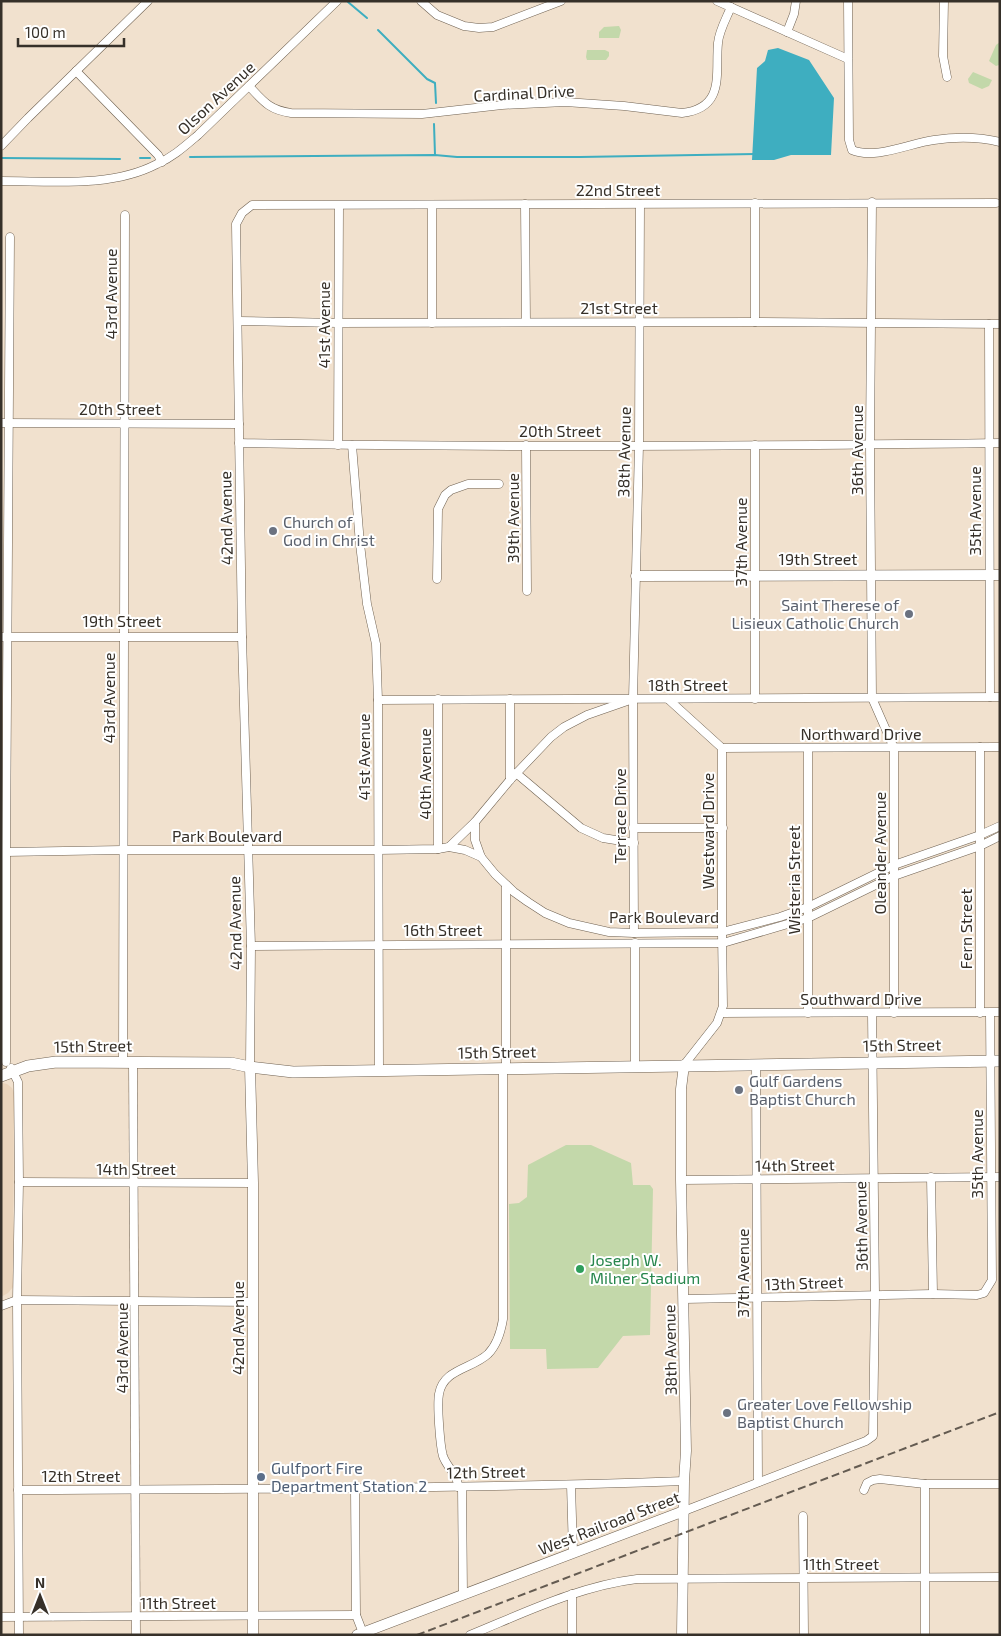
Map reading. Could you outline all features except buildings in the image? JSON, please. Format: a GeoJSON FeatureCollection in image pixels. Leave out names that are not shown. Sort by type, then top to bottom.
{"type":"FeatureCollection","features":[{"type":"Feature","properties":{"kind":"main road","name":"15th Street"},"geometry":{"type":"LineString","coordinates":[[1,1076],[7,1065],[28,1066],[56,1062],[230,1063],[293,1072],[995,1061]]}},
{"type":"Feature","properties":{"kind":"street"},"geometry":{"type":"LineString","coordinates":[[1,146],[148,1]]}},
{"type":"Feature","properties":{"kind":"street","name":"Olson Avenue"},"geometry":{"type":"LineString","coordinates":[[1,182],[93,181],[127,176],[162,162],[178,152],[198,135],[337,1]]}},
{"type":"Feature","properties":{"kind":"street"},"geometry":{"type":"LineString","coordinates":[[421,1],[430,4],[437,15],[451,21],[479,28],[493,27],[561,1]]}},
{"type":"Feature","properties":{"kind":"street"},"geometry":{"type":"LineString","coordinates":[[717,1],[848,58]]}},
{"type":"Feature","properties":{"kind":"street"},"geometry":{"type":"LineString","coordinates":[[787,32],[794,14],[796,1]]}},
{"type":"Feature","properties":{"kind":"street"},"geometry":{"type":"LineString","coordinates":[[848,1],[849,140],[852,150],[859,153],[885,152],[919,142],[951,138],[1000,142]]}},
{"type":"Feature","properties":{"kind":"street"},"geometry":{"type":"LineString","coordinates":[[944,1],[943,56],[946,77]]}},
{"type":"Feature","properties":{"kind":"street","name":"Cardinal Drive"},"geometry":{"type":"LineString","coordinates":[[249,86],[265,104],[273,109],[291,113],[422,114],[565,102],[624,106],[682,113],[690,112],[709,100],[716,87],[718,78],[718,44],[731,7]]}},
{"type":"Feature","properties":{"kind":"street"},"geometry":{"type":"LineString","coordinates":[[76,71],[158,155],[162,162]]}},
{"type":"Feature","properties":{"kind":"street","name":"36th Avenue"},"geometry":{"type":"LineString","coordinates":[[872,202],[870,444],[872,698]]}},
{"type":"Feature","properties":{"kind":"street"},"geometry":{"type":"LineString","coordinates":[[754,322],[755,203]]}},
{"type":"Feature","properties":{"kind":"street","name":"22nd Street"},"geometry":{"type":"LineString","coordinates":[[242,213],[252,205],[996,203]]}},
{"type":"Feature","properties":{"kind":"street"},"geometry":{"type":"LineString","coordinates":[[525,204],[526,322]]}},
{"type":"Feature","properties":{"kind":"street","name":"38th Avenue"},"geometry":{"type":"LineString","coordinates":[[633,699],[639,446],[640,204]]}},
{"type":"Feature","properties":{"kind":"street","name":"41st Avenue"},"geometry":{"type":"LineString","coordinates":[[338,445],[337,323],[339,206]]}},
{"type":"Feature","properties":{"kind":"street"},"geometry":{"type":"LineString","coordinates":[[432,206],[432,323]]}},
{"type":"Feature","properties":{"kind":"street","name":"42nd Avenue"},"geometry":{"type":"LineString","coordinates":[[242,213],[236,224],[242,637],[251,946],[253,1635]]}},
{"type":"Feature","properties":{"kind":"street","name":"43rd Avenue"},"geometry":{"type":"LineString","coordinates":[[125,215],[122,850],[128,1062],[134,1183],[136,1635]]}},
{"type":"Feature","properties":{"kind":"street"},"geometry":{"type":"LineString","coordinates":[[10,237],[5,423],[4,637],[7,1065],[18,1082],[19,1635]]}},
{"type":"Feature","properties":{"kind":"street","name":"21st Street"},"geometry":{"type":"LineString","coordinates":[[238,321],[337,323],[754,322],[1000,324]]}},
{"type":"Feature","properties":{"kind":"street","name":"35th Avenue"},"geometry":{"type":"LineString","coordinates":[[989,324],[988,443],[994,575],[990,697]]}},
{"type":"Feature","properties":{"kind":"street","name":"20th Street"},"geometry":{"type":"LineString","coordinates":[[5,423],[239,424]]}},
{"type":"Feature","properties":{"kind":"street","name":"20th Street"},"geometry":{"type":"LineString","coordinates":[[240,443],[639,446],[1000,443]]}},
{"type":"Feature","properties":{"kind":"street","name":"41st Avenue"},"geometry":{"type":"LineString","coordinates":[[352,445],[366,596],[376,644],[378,700],[379,1070]]}},
{"type":"Feature","properties":{"kind":"street","name":"39th Avenue"},"geometry":{"type":"LineString","coordinates":[[526,445],[527,591]]}},
{"type":"Feature","properties":{"kind":"street","name":"37th Avenue"},"geometry":{"type":"LineString","coordinates":[[754,698],[755,445]]}},
{"type":"Feature","properties":{"kind":"street"},"geometry":{"type":"LineString","coordinates":[[436,579],[438,509],[445,495],[451,490],[468,484],[500,484]]}},
{"type":"Feature","properties":{"kind":"street","name":"19th Street"},"geometry":{"type":"LineString","coordinates":[[636,576],[994,575]]}},
{"type":"Feature","properties":{"kind":"street","name":"19th Street"},"geometry":{"type":"LineString","coordinates":[[4,637],[242,637]]}},
{"type":"Feature","properties":{"kind":"street","name":"18th Street"},"geometry":{"type":"LineString","coordinates":[[378,700],[1000,697]]}},
{"type":"Feature","properties":{"kind":"street","name":"Oleander Avenue"},"geometry":{"type":"LineString","coordinates":[[872,698],[894,748],[894,1013]]}},
{"type":"Feature","properties":{"kind":"street"},"geometry":{"type":"LineString","coordinates":[[449,847],[475,822],[516,773],[564,727],[587,715],[633,699]]}},
{"type":"Feature","properties":{"kind":"street","name":"Terrace Drive"},"geometry":{"type":"LineString","coordinates":[[633,699],[634,933]]}},
{"type":"Feature","properties":{"kind":"street"},"geometry":{"type":"LineString","coordinates":[[668,699],[722,748]]}},
{"type":"Feature","properties":{"kind":"street","name":"40th Avenue"},"geometry":{"type":"LineString","coordinates":[[438,700],[438,848]]}},
{"type":"Feature","properties":{"kind":"street"},"geometry":{"type":"LineString","coordinates":[[510,700],[510,780]]}},
{"type":"Feature","properties":{"kind":"street","name":"Northward Drive"},"geometry":{"type":"LineString","coordinates":[[722,748],[1000,746]]}},
{"type":"Feature","properties":{"kind":"street"},"geometry":{"type":"LineString","coordinates":[[980,747],[980,835]]}},
{"type":"Feature","properties":{"kind":"street","name":"Westward Drive"},"geometry":{"type":"LineString","coordinates":[[722,748],[722,1014]]}},
{"type":"Feature","properties":{"kind":"street","name":"Wisteria Street"},"geometry":{"type":"LineString","coordinates":[[808,748],[808,1013]]}},
{"type":"Feature","properties":{"kind":"street"},"geometry":{"type":"LineString","coordinates":[[516,773],[581,828],[603,838],[634,843]]}},
{"type":"Feature","properties":{"kind":"street","name":"Park Boulevard"},"geometry":{"type":"LineString","coordinates":[[475,822],[474,840],[481,857],[506,885],[528,902],[563,921],[583,927],[610,932],[634,933],[722,932],[780,917],[808,907],[894,865],[980,835],[1000,826]]}},
{"type":"Feature","properties":{"kind":"street"},"geometry":{"type":"LineString","coordinates":[[633,828],[723,828]]}},
{"type":"Feature","properties":{"kind":"street","name":"Fern Street"},"geometry":{"type":"LineString","coordinates":[[980,835],[980,1012]]}},
{"type":"Feature","properties":{"kind":"street","name":"Park Boulevard"},"geometry":{"type":"LineString","coordinates":[[635,943],[723,943],[808,918],[894,876],[980,846],[1000,836]]}},
{"type":"Feature","properties":{"kind":"street","name":"Park Boulevard"},"geometry":{"type":"LineString","coordinates":[[6,852],[378,850],[449,847],[465,850],[481,857]]}},
{"type":"Feature","properties":{"kind":"street"},"geometry":{"type":"LineString","coordinates":[[463,1594],[460,1487],[457,1477],[447,1464],[442,1450],[438,1397],[442,1385],[452,1374],[489,1354],[498,1338],[503,1319],[506,885]]}},
{"type":"Feature","properties":{"kind":"street"},"geometry":{"type":"LineString","coordinates":[[585,943],[634,933]]}},
{"type":"Feature","properties":{"kind":"street"},"geometry":{"type":"LineString","coordinates":[[635,943],[635,1066]]}},
{"type":"Feature","properties":{"kind":"street","name":"16th Street"},"geometry":{"type":"LineString","coordinates":[[251,946],[635,943]]}},
{"type":"Feature","properties":{"kind":"street","name":"35th Avenue"},"geometry":{"type":"LineString","coordinates":[[984,1293],[992,1280],[990,1177],[995,1061],[990,1012]]}},
{"type":"Feature","properties":{"kind":"street","name":"Southward Drive"},"geometry":{"type":"LineString","coordinates":[[722,1014],[1000,1012]]}},
{"type":"Feature","properties":{"kind":"street","name":"36th Avenue"},"geometry":{"type":"LineString","coordinates":[[872,1013],[875,1295],[874,1432],[872,1438]]}},
{"type":"Feature","properties":{"kind":"street"},"geometry":{"type":"LineString","coordinates":[[684,1065],[722,1014]]}},
{"type":"Feature","properties":{"kind":"street","name":"37th Avenue"},"geometry":{"type":"LineString","coordinates":[[756,1064],[758,1482]]}},
{"type":"Feature","properties":{"kind":"street","name":"38th Avenue"},"geometry":{"type":"LineString","coordinates":[[682,1635],[686,1451],[681,1180],[681,1089],[684,1065]]}},
{"type":"Feature","properties":{"kind":"street"},"geometry":{"type":"LineString","coordinates":[[932,1177],[933,1294]]}},
{"type":"Feature","properties":{"kind":"street","name":"14th Street"},"geometry":{"type":"LineString","coordinates":[[681,1180],[1000,1177]]}},
{"type":"Feature","properties":{"kind":"street","name":"14th Street"},"geometry":{"type":"LineString","coordinates":[[19,1182],[253,1183]]}},
{"type":"Feature","properties":{"kind":"street","name":"13th Street"},"geometry":{"type":"LineString","coordinates":[[684,1299],[933,1294],[977,1295],[984,1293]]}},
{"type":"Feature","properties":{"kind":"street"},"geometry":{"type":"LineString","coordinates":[[1,1306],[17,1300],[252,1302]]}},
{"type":"Feature","properties":{"kind":"street","name":"West Railroad Street"},"geometry":{"type":"LineString","coordinates":[[360,1634],[872,1438]]}},
{"type":"Feature","properties":{"kind":"street"},"geometry":{"type":"LineString","coordinates":[[864,1490],[867,1483],[872,1480],[886,1479],[905,1483],[925,1484],[1000,1484]]}},
{"type":"Feature","properties":{"kind":"street","name":"12th Street"},"geometry":{"type":"LineString","coordinates":[[18,1490],[355,1489],[684,1482]]}},
{"type":"Feature","properties":{"kind":"street"},"geometry":{"type":"LineString","coordinates":[[925,1484],[925,1635]]}},
{"type":"Feature","properties":{"kind":"street"},"geometry":{"type":"LineString","coordinates":[[571,1485],[573,1552]]}},
{"type":"Feature","properties":{"kind":"street"},"geometry":{"type":"LineString","coordinates":[[355,1489],[356,1615],[360,1634]]}},
{"type":"Feature","properties":{"kind":"street"},"geometry":{"type":"LineString","coordinates":[[803,1516],[804,1635]]}},
{"type":"Feature","properties":{"kind":"street","name":"11th Street"},"geometry":{"type":"LineString","coordinates":[[682,1578],[1000,1577]]}},
{"type":"Feature","properties":{"kind":"street"},"geometry":{"type":"LineString","coordinates":[[470,1635],[572,1594],[620,1581],[637,1578],[682,1578]]}},
{"type":"Feature","properties":{"kind":"street"},"geometry":{"type":"LineString","coordinates":[[572,1594],[572,1635]]}},
{"type":"Feature","properties":{"kind":"street","name":"11th Street"},"geometry":{"type":"LineString","coordinates":[[1,1617],[356,1615]]}},
{"type":"Feature","properties":{"kind":"shaded area"},"geometry":{"type":"Polygon","coordinates":[[[3,1083],[12,1088],[14,1093],[13,1287],[1,1297],[1,1084],[3,1083]]]}},
{"type":"Feature","properties":{"kind":"green space"},"geometry":{"type":"Polygon","coordinates":[[[619,26],[621,30],[619,38],[599,38],[599,32],[604,27],[619,26]]]}},
{"type":"Feature","properties":{"kind":"green space"},"geometry":{"type":"Polygon","coordinates":[[[1000,42],[1000,63],[996,66],[989,61],[996,45],[1000,42]]]}},
{"type":"Feature","properties":{"kind":"green space"},"geometry":{"type":"Polygon","coordinates":[[[587,50],[605,50],[609,52],[609,56],[606,60],[587,60],[587,50]]]}},
{"type":"Feature","properties":{"kind":"green space"},"geometry":{"type":"Polygon","coordinates":[[[973,72],[992,80],[989,86],[982,89],[969,83],[968,79],[973,72]]]}},
{"type":"Feature","properties":{"kind":"green space","name":"Joseph W. Milner Stadium"},"geometry":{"type":"Polygon","coordinates":[[[566,1145],[591,1145],[631,1163],[633,1185],[650,1185],[653,1189],[650,1335],[623,1336],[598,1368],[547,1369],[546,1349],[510,1349],[509,1204],[519,1203],[527,1197],[528,1165],[566,1145]]]}},
{"type":"Feature","properties":{"kind":"water"},"geometry":{"type":"Polygon","coordinates":[[[778,48],[809,60],[834,98],[831,155],[791,155],[774,160],[752,160],[757,68],[765,61],[768,50],[778,48]]]}},
{"type":"Feature","properties":{"kind":"waterway"},"geometry":{"type":"LineString","coordinates":[[348,2],[367,18]]}},
{"type":"Feature","properties":{"kind":"waterway"},"geometry":{"type":"LineString","coordinates":[[378,30],[427,79],[435,83],[436,103]]}},
{"type":"Feature","properties":{"kind":"waterway"},"geometry":{"type":"LineString","coordinates":[[434,124],[435,155]]}},
{"type":"Feature","properties":{"kind":"waterway"},"geometry":{"type":"LineString","coordinates":[[190,157],[435,155],[457,157],[580,157],[755,154]]}},
{"type":"Feature","properties":{"kind":"waterway"},"geometry":{"type":"LineString","coordinates":[[2,158],[120,159]]}},
{"type":"Feature","properties":{"kind":"waterway"},"geometry":{"type":"LineString","coordinates":[[140,158],[150,158]]}},
{"type":"Feature","properties":{"kind":"railway"},"geometry":{"type":"LineString","coordinates":[[417,1635],[1000,1412]]}},
{"type":"Feature","properties":{"kind":"place","name":"Church of God in Christ"},"geometry":{"type":"Point","coordinates":[273,531]}},
{"type":"Feature","properties":{"kind":"place","name":"Saint Therese of Lisieux Catholic Church"},"geometry":{"type":"Point","coordinates":[909,614]}},
{"type":"Feature","properties":{"kind":"place","name":"Gulf Gardens Baptist Church"},"geometry":{"type":"Point","coordinates":[739,1090]}},
{"type":"Feature","properties":{"kind":"place","name":"Joseph W. Milner Stadium"},"geometry":{"type":"Point","coordinates":[580,1269]}},
{"type":"Feature","properties":{"kind":"place","name":"Greater Love Fellowship Baptist Church"},"geometry":{"type":"Point","coordinates":[727,1413]}},
{"type":"Feature","properties":{"kind":"place","name":"Gulfport Fire Department Station 2"},"geometry":{"type":"Point","coordinates":[261,1477]}}]}
